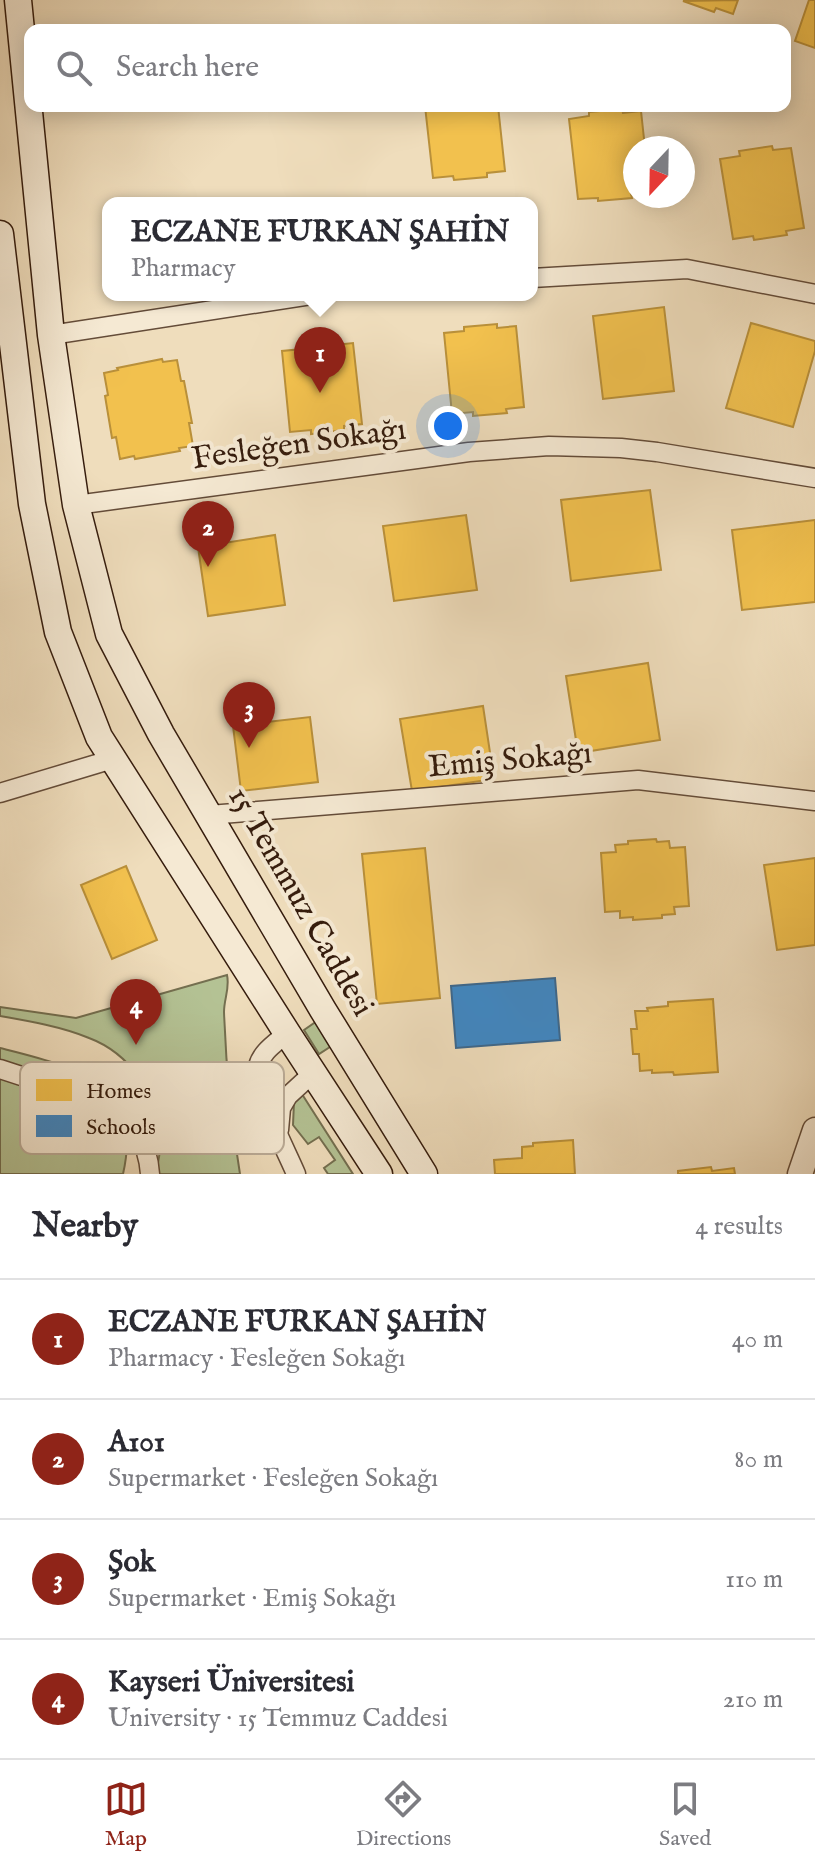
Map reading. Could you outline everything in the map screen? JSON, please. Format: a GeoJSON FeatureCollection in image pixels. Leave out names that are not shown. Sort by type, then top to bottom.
{"type":"FeatureCollection","features":[{"type":"Feature","properties":{"kind":"main road","name":"15 Temmuz Caddesi"},"geometry":{"type":"LineString","coordinates":[[18,0],[24,61]]}},
{"type":"Feature","properties":{"kind":"main road","name":"15 Temmuz Caddesi"},"geometry":{"type":"LineString","coordinates":[[29,112],[51,335],[76,505],[109,634],[161,734],[323,1010],[424,1174]]}},
{"type":"Feature","properties":{"kind":"main road"},"geometry":{"type":"LineString","coordinates":[[0,234],[32,504],[58,632],[99,737],[379,1174]]}},
{"type":"Feature","properties":{"kind":"main road"},"geometry":{"type":"LineString","coordinates":[[287,1033],[323,1010]]}},
{"type":"Feature","properties":{"kind":"main road"},"geometry":{"type":"LineString","coordinates":[[313,1073],[348,1051]]}},
{"type":"Feature","properties":{"kind":"street"},"geometry":{"type":"LineString","coordinates":[[538,278],[687,269],[815,294]]}},
{"type":"Feature","properties":{"kind":"street"},"geometry":{"type":"LineString","coordinates":[[51,335],[272,301]]}},
{"type":"Feature","properties":{"kind":"street","name":"Fesleğen Sokağı"},"geometry":{"type":"LineString","coordinates":[[76,505],[469,452],[549,446],[657,452],[815,478]]}},
{"type":"Feature","properties":{"kind":"street"},"geometry":{"type":"LineString","coordinates":[[0,793],[113,759]]}},
{"type":"Feature","properties":{"kind":"street","name":"Emiş Sokağı"},"geometry":{"type":"LineString","coordinates":[[209,815],[638,780],[815,801]]}},
{"type":"Feature","properties":{"kind":"street"},"geometry":{"type":"LineString","coordinates":[[259,1062],[265,1051],[287,1033]]}},
{"type":"Feature","properties":{"kind":"street"},"geometry":{"type":"LineString","coordinates":[[0,1069],[20,1076]]}},
{"type":"Feature","properties":{"kind":"street"},"geometry":{"type":"LineString","coordinates":[[284,1104],[295,1088],[313,1073]]}},
{"type":"Feature","properties":{"kind":"street"},"geometry":{"type":"LineString","coordinates":[[800,1174],[815,1130]]}},
{"type":"Feature","properties":{"kind":"street"},"geometry":{"type":"LineString","coordinates":[[284,1146],[296,1174]]}},
{"type":"Feature","properties":{"kind":"street"},"geometry":{"type":"LineString","coordinates":[[147,1154],[150,1174]]}},
{"type":"Feature","properties":{"kind":"green space"},"geometry":{"type":"Polygon","coordinates":[[[227,975],[224,1012],[227,1062],[126,1062],[103,1045],[79,1034],[0,1016],[0,1007],[76,1018],[227,975]]]}},
{"type":"Feature","properties":{"kind":"green space"},"geometry":{"type":"Polygon","coordinates":[[[320,1019],[336,1043],[319,1054],[304,1030],[320,1019]]]}},
{"type":"Feature","properties":{"kind":"green space"},"geometry":{"type":"Polygon","coordinates":[[[0,1048],[50,1062],[20,1062],[20,1154],[126,1154],[123,1174],[0,1174],[0,1048]]]}},
{"type":"Feature","properties":{"kind":"green space"},"geometry":{"type":"Polygon","coordinates":[[[300,1091],[353,1174],[328,1174],[324,1168],[335,1160],[319,1137],[308,1144],[293,1125],[294,1102],[300,1091]]]}},
{"type":"Feature","properties":{"kind":"green space"},"geometry":{"type":"Polygon","coordinates":[[[159,1154],[237,1154],[240,1174],[156,1174],[159,1154]]]}},
{"type":"Feature","properties":{"kind":"building: Homes"},"geometry":{"type":"Polygon","coordinates":[[[738,0],[733,14],[716,8],[714,12],[683,1],[738,0]]]}},
{"type":"Feature","properties":{"kind":"building: Homes"},"geometry":{"type":"Polygon","coordinates":[[[809,0],[815,0],[815,48],[795,41],[809,0]]]}},
{"type":"Feature","properties":{"kind":"building: Homes"},"geometry":{"type":"Polygon","coordinates":[[[426,112],[499,112],[505,171],[487,173],[487,177],[433,178],[426,112]]]}},
{"type":"Feature","properties":{"kind":"building: Homes"},"geometry":{"type":"Polygon","coordinates":[[[589,112],[641,112],[644,136],[623,136],[623,199],[578,199],[569,119],[589,116],[589,112]]]}},
{"type":"Feature","properties":{"kind":"building: Homes"},"geometry":{"type":"Polygon","coordinates":[[[772,146],[773,150],[791,148],[804,228],[786,231],[787,235],[754,240],[753,236],[733,239],[720,159],[740,156],[739,151],[772,146]]]}},
{"type":"Feature","properties":{"kind":"building: Homes"},"geometry":{"type":"Polygon","coordinates":[[[664,307],[674,391],[603,399],[593,316],[664,307]]]}},
{"type":"Feature","properties":{"kind":"building: Homes"},"geometry":{"type":"Polygon","coordinates":[[[751,323],[815,341],[815,351],[793,427],[726,408],[751,323]]]}},
{"type":"Feature","properties":{"kind":"building: Homes"},"geometry":{"type":"Polygon","coordinates":[[[497,324],[497,328],[516,326],[524,407],[506,409],[507,413],[452,414],[444,333],[464,331],[464,327],[497,324]]]}},
{"type":"Feature","properties":{"kind":"building: Homes"},"geometry":{"type":"Polygon","coordinates":[[[335,341],[335,345],[353,343],[362,424],[344,426],[344,430],[311,434],[311,430],[290,432],[282,351],[335,341]]]}},
{"type":"Feature","properties":{"kind":"building: Homes"},"geometry":{"type":"Polygon","coordinates":[[[162,359],[163,362],[177,360],[192,423],[189,423],[193,446],[179,448],[180,451],[120,459],[116,437],[112,438],[104,373],[162,359]]]}},
{"type":"Feature","properties":{"kind":"building: Homes"},"geometry":{"type":"Polygon","coordinates":[[[650,490],[661,570],[571,581],[561,500],[650,490]]]}},
{"type":"Feature","properties":{"kind":"building: Homes"},"geometry":{"type":"Polygon","coordinates":[[[466,515],[477,590],[394,601],[383,526],[466,515]]]}},
{"type":"Feature","properties":{"kind":"building: Homes"},"geometry":{"type":"Polygon","coordinates":[[[815,520],[815,602],[742,610],[732,530],[815,520]]]}},
{"type":"Feature","properties":{"kind":"building: Homes"},"geometry":{"type":"Polygon","coordinates":[[[275,535],[285,605],[208,616],[198,547],[275,535]]]}},
{"type":"Feature","properties":{"kind":"building: Homes"},"geometry":{"type":"Polygon","coordinates":[[[648,663],[660,740],[578,753],[566,676],[648,663]]]}},
{"type":"Feature","properties":{"kind":"building: Homes"},"geometry":{"type":"Polygon","coordinates":[[[483,706],[494,779],[412,791],[400,719],[483,706]]]}},
{"type":"Feature","properties":{"kind":"building: Homes"},"geometry":{"type":"Polygon","coordinates":[[[310,717],[318,782],[241,791],[233,726],[310,717]]]}},
{"type":"Feature","properties":{"kind":"building: Homes"},"geometry":{"type":"Polygon","coordinates":[[[656,839],[657,842],[669,841],[670,848],[685,847],[689,906],[674,907],[675,914],[662,915],[662,918],[633,920],[633,917],[620,918],[620,911],[605,912],[601,853],[616,852],[615,845],[628,844],[628,841],[656,839]]]}},
{"type":"Feature","properties":{"kind":"building: Homes"},"geometry":{"type":"Polygon","coordinates":[[[425,848],[440,998],[377,1004],[362,854],[425,848]]]}},
{"type":"Feature","properties":{"kind":"building: Homes"},"geometry":{"type":"Polygon","coordinates":[[[815,858],[815,945],[777,950],[764,865],[815,858]]]}},
{"type":"Feature","properties":{"kind":"building: Homes"},"geometry":{"type":"Polygon","coordinates":[[[126,866],[157,940],[112,959],[81,885],[126,866]]]}},
{"type":"Feature","properties":{"kind":"building: Homes"},"geometry":{"type":"Polygon","coordinates":[[[713,999],[718,1072],[674,1075],[673,1072],[640,1071],[639,1054],[633,1054],[631,1029],[637,1029],[635,1011],[668,1006],[668,1002],[713,999]]]}},
{"type":"Feature","properties":{"kind":"building: Homes"},"geometry":{"type":"Polygon","coordinates":[[[573,1140],[575,1174],[495,1174],[494,1160],[522,1158],[522,1147],[533,1146],[533,1143],[573,1140]]]}},
{"type":"Feature","properties":{"kind":"building: Homes"},"geometry":{"type":"Polygon","coordinates":[[[711,1167],[712,1171],[734,1168],[735,1174],[678,1174],[678,1171],[711,1167]]]}},
{"type":"Feature","properties":{"kind":"building: Schools"},"geometry":{"type":"Polygon","coordinates":[[[555,978],[560,1040],[456,1048],[451,986],[555,978]]]}},
{"type":"Feature","properties":{"kind":"place","name":"ECZANE FURKAN ŞAHİN"},"geometry":{"type":"Point","coordinates":[320,393]}},
{"type":"Feature","properties":{"kind":"place","name":"A101"},"geometry":{"type":"Point","coordinates":[208,567]}},
{"type":"Feature","properties":{"kind":"place","name":"Şok"},"geometry":{"type":"Point","coordinates":[249,748]}},
{"type":"Feature","properties":{"kind":"place","name":"Kayseri Üniversitesi"},"geometry":{"type":"Point","coordinates":[136,1045]}}]}
